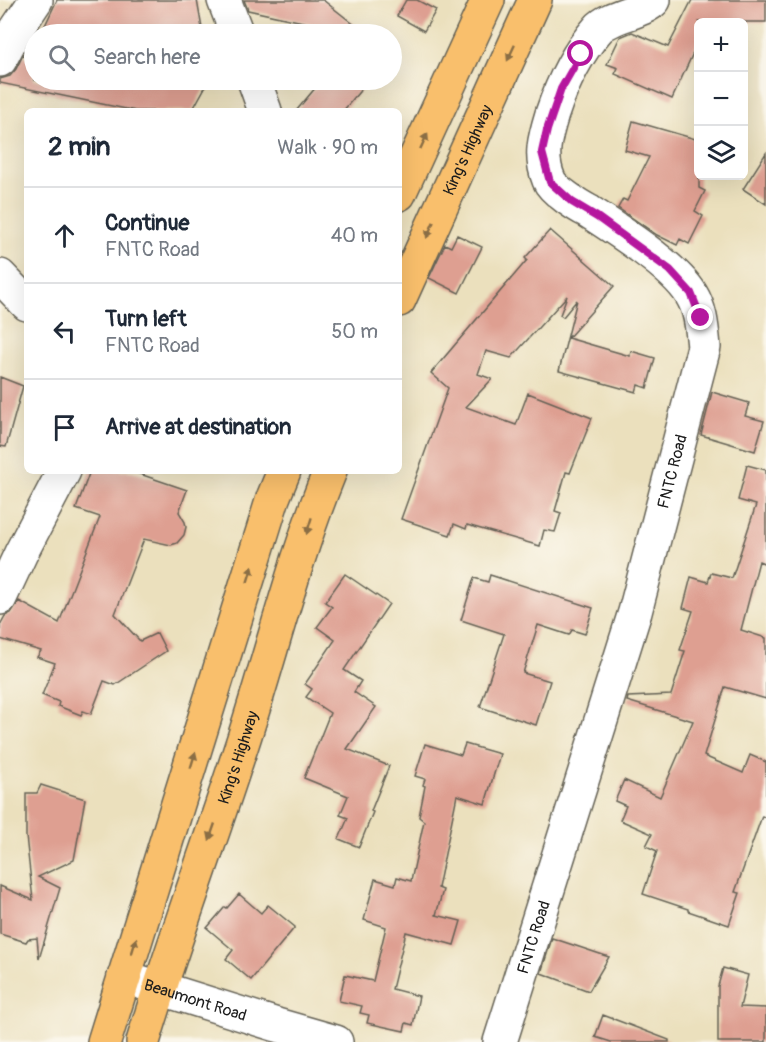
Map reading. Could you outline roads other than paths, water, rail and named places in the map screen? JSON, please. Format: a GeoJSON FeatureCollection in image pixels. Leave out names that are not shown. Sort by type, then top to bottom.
{"type":"FeatureCollection","features":[{"type":"Feature","properties":{"kind":"highway"},"geometry":{"type":"LineString","coordinates":[[402,187],[488,0]]}},
{"type":"Feature","properties":{"kind":"highway","name":"King's Highway"},"geometry":{"type":"LineString","coordinates":[[402,284],[535,0]]}},
{"type":"Feature","properties":{"kind":"highway"},"geometry":{"type":"LineString","coordinates":[[104,1042],[273,498],[283,474]]}},
{"type":"Feature","properties":{"kind":"highway","name":"King's Highway"},"geometry":{"type":"LineString","coordinates":[[142,1042],[244,737],[315,508],[329,474]]}},
{"type":"Feature","properties":{"kind":"street"},"geometry":{"type":"LineString","coordinates":[[0,60],[14,33],[36,0]]}},
{"type":"Feature","properties":{"kind":"street"},"geometry":{"type":"LineString","coordinates":[[224,0],[233,24]]}},
{"type":"Feature","properties":{"kind":"street","name":"FNTC Road"},"geometry":{"type":"LineString","coordinates":[[500,1042],[635,612],[704,347],[701,318],[691,293],[670,270],[572,202],[550,182],[542,152],[561,89],[599,27],[650,4],[654,0]]}},
{"type":"Feature","properties":{"kind":"street"},"geometry":{"type":"LineString","coordinates":[[258,90],[264,108]]}},
{"type":"Feature","properties":{"kind":"street"},"geometry":{"type":"LineString","coordinates":[[0,276],[24,301]]}},
{"type":"Feature","properties":{"kind":"street"},"geometry":{"type":"LineString","coordinates":[[0,598],[62,474]]}},
{"type":"Feature","properties":{"kind":"street","name":"Beaumont Road"},"geometry":{"type":"LineString","coordinates":[[124,977],[159,988],[276,1034],[336,1042]]}}]}
